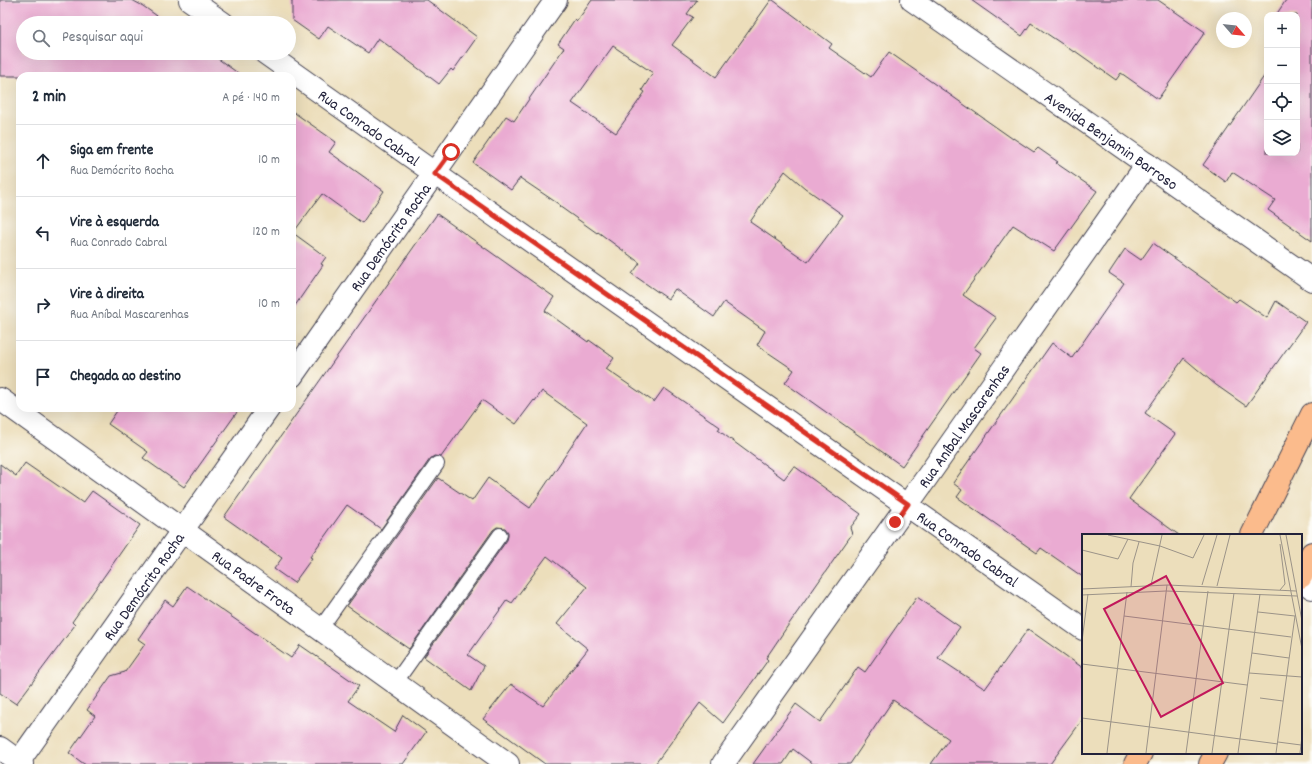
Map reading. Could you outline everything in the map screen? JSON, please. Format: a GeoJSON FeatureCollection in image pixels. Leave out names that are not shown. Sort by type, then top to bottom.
{"type":"FeatureCollection","features":[{"type":"Feature","properties":{"kind":"main road"},"geometry":{"type":"LineString","coordinates":[[1252,534],[1312,414]]}},
{"type":"Feature","properties":{"kind":"main road"},"geometry":{"type":"LineString","coordinates":[[1302,576],[1312,553]]}},
{"type":"Feature","properties":{"kind":"main road"},"geometry":{"type":"LineString","coordinates":[[1135,764],[1140,754]]}},
{"type":"Feature","properties":{"kind":"main road"},"geometry":{"type":"LineString","coordinates":[[1210,764],[1215,754]]}},
{"type":"Feature","properties":{"kind":"street"},"geometry":{"type":"LineString","coordinates":[[190,0],[213,16]]}},
{"type":"Feature","properties":{"kind":"street","name":"Rua Demócrito Rocha"},"geometry":{"type":"LineString","coordinates":[[296,370],[556,0]]}},
{"type":"Feature","properties":{"kind":"street","name":"Avenida Benjamin Barroso"},"geometry":{"type":"LineString","coordinates":[[912,0],[1312,280]]}},
{"type":"Feature","properties":{"kind":"street","name":"Rua Conrado Cabral"},"geometry":{"type":"LineString","coordinates":[[275,60],[292,72]]}},
{"type":"Feature","properties":{"kind":"street","name":"Rua Conrado Cabral"},"geometry":{"type":"LineString","coordinates":[[296,75],[435,174],[908,504],[1082,628]]}},
{"type":"Feature","properties":{"kind":"street","name":"Rua Aníbal Mascarenhas"},"geometry":{"type":"LineString","coordinates":[[723,764],[1147,164]]}},
{"type":"Feature","properties":{"kind":"street","name":"Rua Padre Frota"},"geometry":{"type":"LineString","coordinates":[[0,399],[16,410]]}},
{"type":"Feature","properties":{"kind":"street","name":"Rua Padre Frota"},"geometry":{"type":"LineString","coordinates":[[18,412],[508,764]]}},
{"type":"Feature","properties":{"kind":"street","name":"Rua Demócrito Rocha"},"geometry":{"type":"LineString","coordinates":[[19,763],[266,412]]}},
{"type":"Feature","properties":{"kind":"street"},"geometry":{"type":"LineString","coordinates":[[1302,579],[1312,588]]}},
{"type":"Feature","properties":{"kind":"street"},"geometry":{"type":"LineString","coordinates":[[0,748],[19,763]]}},
{"type":"Feature","properties":{"kind":"lane"},"geometry":{"type":"LineString","coordinates":[[320,629],[437,464]]}},
{"type":"Feature","properties":{"kind":"lane"},"geometry":{"type":"LineString","coordinates":[[395,683],[500,535]]}},
{"type":"Feature","properties":{"kind":"building"},"geometry":{"type":"Polygon","coordinates":[[[0,0],[132,0],[157,16],[16,16],[16,60],[220,60],[236,72],[16,72],[16,76],[0,76],[0,0]]]}},
{"type":"Feature","properties":{"kind":"building"},"geometry":{"type":"Polygon","coordinates":[[[291,0],[427,0],[477,37],[453,71],[451,69],[439,84],[378,38],[368,53],[328,26],[319,39],[296,23],[296,16],[292,16],[291,0]]]}},
{"type":"Feature","properties":{"kind":"building"},"geometry":{"type":"Polygon","coordinates":[[[592,0],[697,0],[687,14],[693,17],[672,45],[716,77],[771,0],[773,0],[832,44],[829,48],[871,77],[889,52],[1013,139],[1034,152],[1038,148],[1058,162],[1056,163],[1097,191],[1054,251],[1013,225],[963,295],[996,318],[974,348],[981,353],[902,466],[785,383],[794,370],[757,345],[765,331],[724,302],[714,317],[675,289],[668,299],[632,274],[640,263],[559,206],[560,205],[520,178],[511,190],[473,163],[506,116],[514,121],[564,48],[558,44],[575,19],[577,21],[592,0]],[[613,46],[572,103],[616,133],[645,92],[642,90],[653,73],[613,46]],[[785,171],[750,222],[808,262],[843,215],[805,188],[785,171]]]}},
{"type":"Feature","properties":{"kind":"building"},"geometry":{"type":"Polygon","coordinates":[[[971,0],[1158,0],[1205,32],[1158,99],[1121,73],[1116,80],[1075,51],[1074,52],[1031,23],[1022,36],[971,0]]]}},
{"type":"Feature","properties":{"kind":"building"},"geometry":{"type":"Polygon","coordinates":[[[1286,0],[1312,0],[1312,241],[1268,210],[1275,200],[1232,172],[1226,182],[1203,165],[1264,76],[1264,156],[1300,156],[1300,12],[1278,12],[1286,0]]]}},
{"type":"Feature","properties":{"kind":"building"},"geometry":{"type":"Polygon","coordinates":[[[296,114],[336,142],[329,152],[384,191],[362,223],[322,194],[296,229],[296,114]]]}},
{"type":"Feature","properties":{"kind":"building"},"geometry":{"type":"Polygon","coordinates":[[[437,214],[554,297],[545,311],[588,342],[589,340],[614,358],[606,369],[654,402],[664,388],[720,427],[718,430],[784,479],[794,466],[861,514],[850,528],[852,534],[766,658],[768,660],[723,723],[700,703],[655,764],[545,764],[483,719],[511,684],[543,706],[588,649],[557,624],[587,587],[547,556],[512,603],[507,600],[468,655],[484,666],[471,691],[424,657],[507,540],[508,532],[505,528],[497,527],[493,530],[409,649],[347,606],[438,478],[472,501],[488,478],[530,508],[587,423],[542,391],[516,424],[482,400],[441,457],[434,456],[430,459],[381,529],[347,505],[310,557],[312,558],[294,583],[274,569],[282,558],[224,517],[437,214]]]}},
{"type":"Feature","properties":{"kind":"building"},"geometry":{"type":"Polygon","coordinates":[[[296,235],[326,257],[321,264],[323,265],[296,304],[296,235]]]}},
{"type":"Feature","properties":{"kind":"building"},"geometry":{"type":"Polygon","coordinates":[[[1153,243],[1236,302],[1239,299],[1267,318],[1276,301],[1306,322],[1246,406],[1216,385],[1184,358],[1145,413],[1175,434],[1129,499],[1178,534],[1082,534],[1082,576],[1041,548],[1037,553],[957,497],[962,490],[953,483],[1052,343],[1072,358],[1124,283],[1109,273],[1125,249],[1141,260],[1153,243]]]}},
{"type":"Feature","properties":{"kind":"building"},"geometry":{"type":"Polygon","coordinates":[[[116,412],[237,412],[184,487],[143,458],[148,452],[108,424],[116,412]]]}},
{"type":"Feature","properties":{"kind":"building"},"geometry":{"type":"Polygon","coordinates":[[[25,463],[83,503],[92,491],[140,525],[72,622],[75,625],[16,704],[0,693],[0,464],[16,476],[25,463]]]}},
{"type":"Feature","properties":{"kind":"building"},"geometry":{"type":"Polygon","coordinates":[[[187,586],[291,658],[300,645],[359,686],[348,701],[394,732],[403,715],[426,732],[403,764],[84,764],[69,753],[95,716],[87,710],[111,676],[125,672],[145,644],[138,639],[165,600],[173,606],[187,586]]]}},
{"type":"Feature","properties":{"kind":"building"},"geometry":{"type":"Polygon","coordinates":[[[917,597],[960,627],[938,658],[985,689],[1028,629],[1082,667],[1082,720],[1050,764],[931,764],[949,739],[893,700],[850,764],[813,764],[793,749],[783,764],[753,764],[796,704],[820,722],[858,667],[865,672],[917,597]]]}},
{"type":"Feature","properties":{"kind":"route"},"geometry":{"type":"LineString","coordinates":[[451,152],[435,174],[908,504],[895,522]]}}]}
